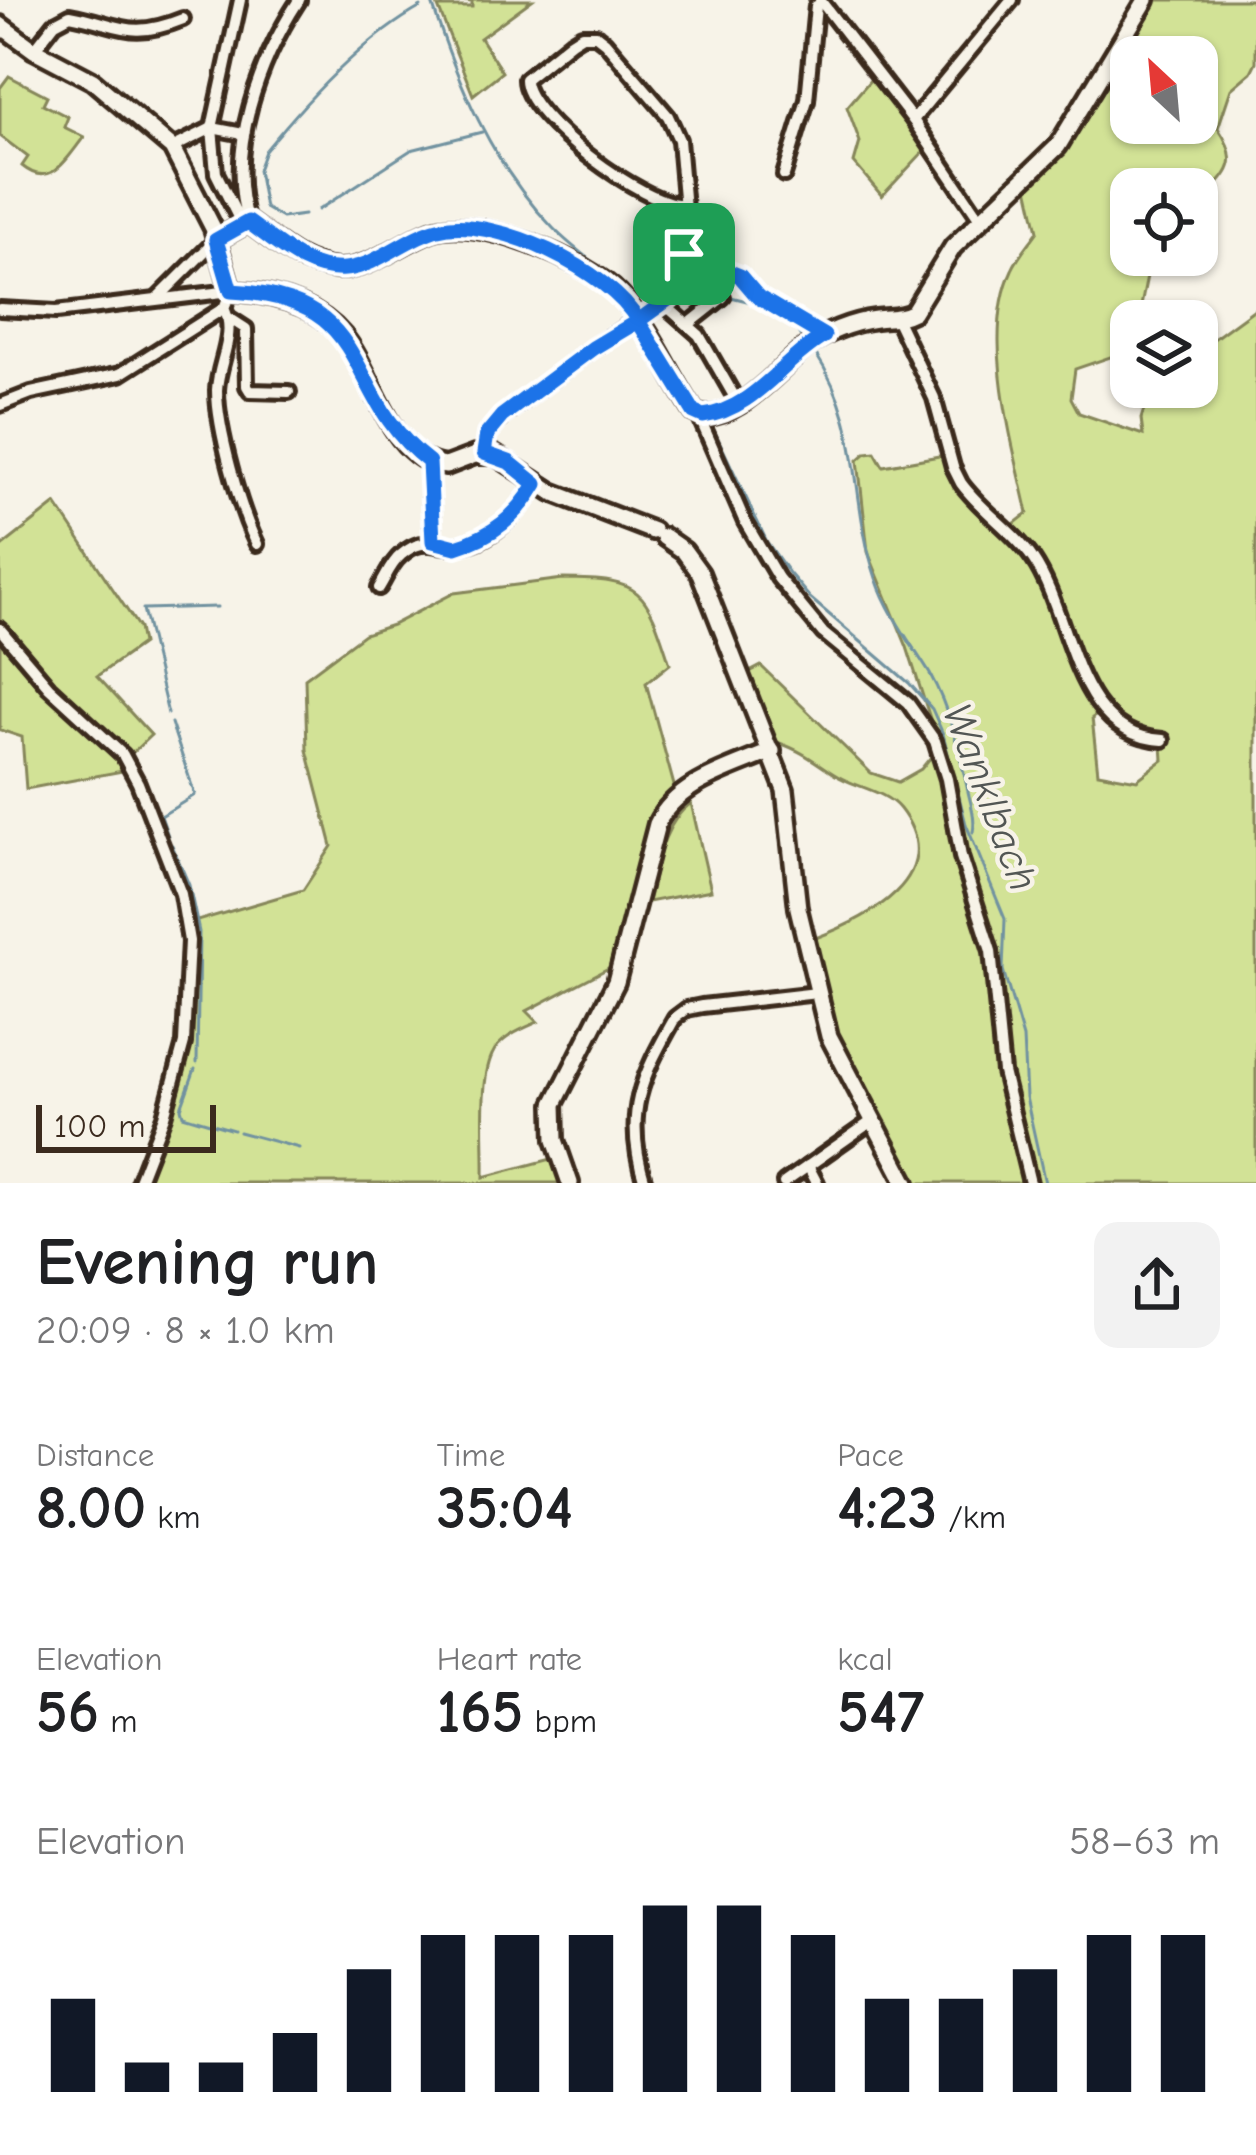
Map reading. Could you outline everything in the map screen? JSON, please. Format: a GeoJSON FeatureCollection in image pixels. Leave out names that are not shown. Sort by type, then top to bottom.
{"type":"FeatureCollection","features":[{"type":"Feature","properties":{"kind":"main road"},"geometry":{"type":"LineString","coordinates":[[216,240],[244,223],[288,254],[344,269],[442,228],[485,230],[549,252],[598,276],[619,294],[699,416],[722,412],[824,336],[858,323],[908,314],[920,303],[953,248],[1058,146],[1146,0]]}},
{"type":"Feature","properties":{"kind":"main road"},"geometry":{"type":"LineString","coordinates":[[0,25],[34,50],[90,78],[172,148],[216,240],[231,291],[290,300],[334,327],[345,338],[379,405],[429,462],[446,466],[484,453],[509,462],[536,484],[659,534],[684,551],[700,573],[789,804],[798,908],[836,1055],[906,1183]]}},
{"type":"Feature","properties":{"kind":"main road"},"geometry":{"type":"LineString","coordinates":[[570,1183],[555,1140],[554,1104],[616,982],[657,824],[685,791],[772,751]]}},
{"type":"Feature","properties":{"kind":"street"},"geometry":{"type":"LineString","coordinates":[[240,0],[212,128],[216,173],[244,223]]}},
{"type":"Feature","properties":{"kind":"street"},"geometry":{"type":"LineString","coordinates":[[244,223],[240,191],[243,134],[254,96],[299,0]]}},
{"type":"Feature","properties":{"kind":"street"},"geometry":{"type":"LineString","coordinates":[[913,120],[1012,0]]}},
{"type":"Feature","properties":{"kind":"street"},"geometry":{"type":"LineString","coordinates":[[817,2],[913,120],[980,219]]}},
{"type":"Feature","properties":{"kind":"street"},"geometry":{"type":"LineString","coordinates":[[784,175],[807,100],[817,2]]}},
{"type":"Feature","properties":{"kind":"street"},"geometry":{"type":"LineString","coordinates":[[34,50],[55,23],[70,15],[139,32],[183,20]]}},
{"type":"Feature","properties":{"kind":"street"},"geometry":{"type":"LineString","coordinates":[[484,453],[487,434],[502,416],[593,348],[664,304],[676,286],[687,232],[675,129],[596,34],[582,35],[525,79],[525,91],[534,103],[599,164],[656,200],[683,204]]}},
{"type":"Feature","properties":{"kind":"street"},"geometry":{"type":"LineString","coordinates":[[172,148],[212,128],[243,134]]}},
{"type":"Feature","properties":{"kind":"street"},"geometry":{"type":"LineString","coordinates":[[157,298],[216,240]]}},
{"type":"Feature","properties":{"kind":"street"},"geometry":{"type":"LineString","coordinates":[[684,254],[745,279],[758,297],[824,336]]}},
{"type":"Feature","properties":{"kind":"street"},"geometry":{"type":"LineString","coordinates":[[689,324],[724,295],[732,274]]}},
{"type":"Feature","properties":{"kind":"street"},"geometry":{"type":"LineString","coordinates":[[0,309],[56,312],[231,291],[217,397],[239,500],[257,544]]}},
{"type":"Feature","properties":{"kind":"street"},"geometry":{"type":"LineString","coordinates":[[664,304],[707,346],[738,403]]}},
{"type":"Feature","properties":{"kind":"street"},"geometry":{"type":"LineString","coordinates":[[226,313],[246,329],[250,391],[289,392]]}},
{"type":"Feature","properties":{"kind":"street"},"geometry":{"type":"LineString","coordinates":[[0,405],[31,393],[120,374],[226,313]]}},
{"type":"Feature","properties":{"kind":"street"},"geometry":{"type":"LineString","coordinates":[[896,318],[934,398],[953,467],[971,498],[1036,563],[1085,685],[1128,731],[1163,740]]}},
{"type":"Feature","properties":{"kind":"street"},"geometry":{"type":"LineString","coordinates":[[699,416],[745,522],[787,590],[823,633],[908,703],[934,741],[947,779],[961,857],[991,951],[1003,1072],[1030,1183]]}},
{"type":"Feature","properties":{"kind":"street"},"geometry":{"type":"LineString","coordinates":[[429,462],[433,541]]}},
{"type":"Feature","properties":{"kind":"street"},"geometry":{"type":"LineString","coordinates":[[379,588],[401,554],[433,541],[456,547],[482,537],[518,514],[536,484]]}},
{"type":"Feature","properties":{"kind":"street"},"geometry":{"type":"LineString","coordinates":[[0,628],[49,688],[123,755],[173,870],[186,913],[184,1042],[164,1116],[138,1183]]}},
{"type":"Feature","properties":{"kind":"street"},"geometry":{"type":"LineString","coordinates":[[645,1183],[636,1156],[634,1112],[676,1018],[702,1006],[817,993]]}},
{"type":"Feature","properties":{"kind":"street"},"geometry":{"type":"LineString","coordinates":[[784,1183],[872,1121]]}},
{"type":"Feature","properties":{"kind":"street"},"geometry":{"type":"LineString","coordinates":[[808,1166],[817,1183]]}},
{"type":"Feature","properties":{"kind":"green space"},"geometry":{"type":"Polygon","coordinates":[[[454,0],[532,0],[480,38],[502,72],[473,95],[438,7],[472,7],[472,2],[454,0]]]}},
{"type":"Feature","properties":{"kind":"green space"},"geometry":{"type":"Polygon","coordinates":[[[1151,0],[1256,0],[1256,62],[1231,89],[1218,128],[1218,36],[1131,36],[1151,0]]]}},
{"type":"Feature","properties":{"kind":"green space"},"geometry":{"type":"Polygon","coordinates":[[[1110,74],[1110,144],[1218,144],[1218,128],[1230,163],[1218,184],[1218,168],[1110,168],[1110,276],[1147,276],[1142,300],[1110,300],[1110,357],[1075,369],[1071,398],[1079,413],[1143,435],[1144,408],[1218,408],[1218,336],[1256,308],[1256,1183],[1035,1183],[1006,1070],[998,963],[991,933],[970,878],[935,734],[907,647],[868,552],[858,460],[875,452],[883,466],[945,455],[970,501],[1030,562],[1047,598],[1051,587],[1010,527],[1028,513],[1008,424],[999,326],[1015,265],[1038,231],[1028,187],[1110,74]],[[1102,712],[1092,718],[1098,773],[1137,780],[1163,760],[1162,745],[1133,738],[1102,712]]]}},
{"type":"Feature","properties":{"kind":"green space"},"geometry":{"type":"Polygon","coordinates":[[[9,76],[47,96],[43,104],[68,117],[64,127],[84,137],[50,173],[32,173],[22,166],[28,157],[0,136],[0,88],[9,76]]]}},
{"type":"Feature","properties":{"kind":"green space"},"geometry":{"type":"Polygon","coordinates":[[[872,78],[926,149],[882,196],[854,163],[860,142],[847,107],[872,78]]]}},
{"type":"Feature","properties":{"kind":"green space"},"geometry":{"type":"Polygon","coordinates":[[[56,504],[139,628],[142,644],[97,676],[151,735],[128,757],[59,693],[0,623],[0,548],[56,504]]]}},
{"type":"Feature","properties":{"kind":"green space"},"geometry":{"type":"Polygon","coordinates":[[[563,579],[626,586],[638,594],[655,620],[670,664],[646,683],[675,789],[662,805],[643,847],[616,964],[527,1011],[538,1022],[500,1044],[488,1067],[484,1177],[555,1158],[565,1183],[141,1183],[184,1059],[191,1008],[190,923],[303,890],[332,846],[307,750],[305,678],[364,634],[454,593],[563,579]]]}},
{"type":"Feature","properties":{"kind":"green space"},"geometry":{"type":"Polygon","coordinates":[[[0,631],[115,750],[128,770],[26,789],[22,737],[0,730],[0,631]]]}},
{"type":"Feature","properties":{"kind":"green space"},"geometry":{"type":"Polygon","coordinates":[[[761,666],[871,773],[898,782],[921,769],[935,752],[953,848],[984,940],[998,1070],[1027,1183],[913,1183],[849,1066],[813,939],[856,920],[896,892],[916,855],[914,833],[900,809],[886,797],[777,742],[748,673],[761,666]]]}},
{"type":"Feature","properties":{"kind":"green space"},"geometry":{"type":"Polygon","coordinates":[[[691,803],[711,890],[648,902],[667,835],[691,803]]]}},
{"type":"Feature","properties":{"kind":"waterway","name":"Wanklbach"},"geometry":{"type":"LineString","coordinates":[[431,0],[465,92],[512,177],[553,228],[643,308]]}},
{"type":"Feature","properties":{"kind":"waterway"},"geometry":{"type":"LineString","coordinates":[[304,215],[282,218],[265,208],[258,170],[265,151],[337,72],[421,7]]}},
{"type":"Feature","properties":{"kind":"waterway"},"geometry":{"type":"LineString","coordinates":[[318,210],[411,150],[482,132]]}},
{"type":"Feature","properties":{"kind":"waterway"},"geometry":{"type":"LineString","coordinates":[[703,290],[718,293]]}},
{"type":"Feature","properties":{"kind":"waterway"},"geometry":{"type":"LineString","coordinates":[[727,296],[759,304]]}},
{"type":"Feature","properties":{"kind":"waterway"},"geometry":{"type":"LineString","coordinates":[[793,323],[801,337]]}},
{"type":"Feature","properties":{"kind":"waterway","name":"Wanklbach"},"geometry":{"type":"LineString","coordinates":[[655,327],[701,406]]}},
{"type":"Feature","properties":{"kind":"waterway"},"geometry":{"type":"LineString","coordinates":[[814,351],[842,408],[876,578],[948,715],[972,810],[973,832]]}},
{"type":"Feature","properties":{"kind":"waterway","name":"Wanklbach"},"geometry":{"type":"LineString","coordinates":[[714,430],[767,542],[789,573],[810,598],[909,683],[932,709],[943,734],[966,824],[1005,919],[1003,970],[1023,1038],[1026,1097],[1045,1183]]}},
{"type":"Feature","properties":{"kind":"waterway"},"geometry":{"type":"LineString","coordinates":[[168,714],[143,609],[217,607]]}},
{"type":"Feature","properties":{"kind":"waterway"},"geometry":{"type":"LineString","coordinates":[[168,836],[161,816],[195,795],[171,723]]}},
{"type":"Feature","properties":{"kind":"waterway"},"geometry":{"type":"LineString","coordinates":[[172,845],[189,885],[199,932],[197,1063]]}},
{"type":"Feature","properties":{"kind":"waterway"},"geometry":{"type":"LineString","coordinates":[[195,1069],[181,1108],[183,1115],[233,1130]]}},
{"type":"Feature","properties":{"kind":"waterway"},"geometry":{"type":"LineString","coordinates":[[239,1132],[299,1148]]}},
{"type":"Feature","properties":{"kind":"route"},"geometry":{"type":"LineString","coordinates":[[684,254],[670,298],[638,321],[619,294],[598,276],[549,252],[485,230],[442,228],[344,269],[288,254],[248,222],[216,240],[231,291],[256,292],[300,304],[345,338],[379,405],[429,462],[433,541],[456,547],[518,514],[536,484],[509,462],[484,453],[494,424],[593,348],[638,321],[699,416],[722,412],[750,396],[824,336],[758,297],[740,276],[684,254]]}}]}
